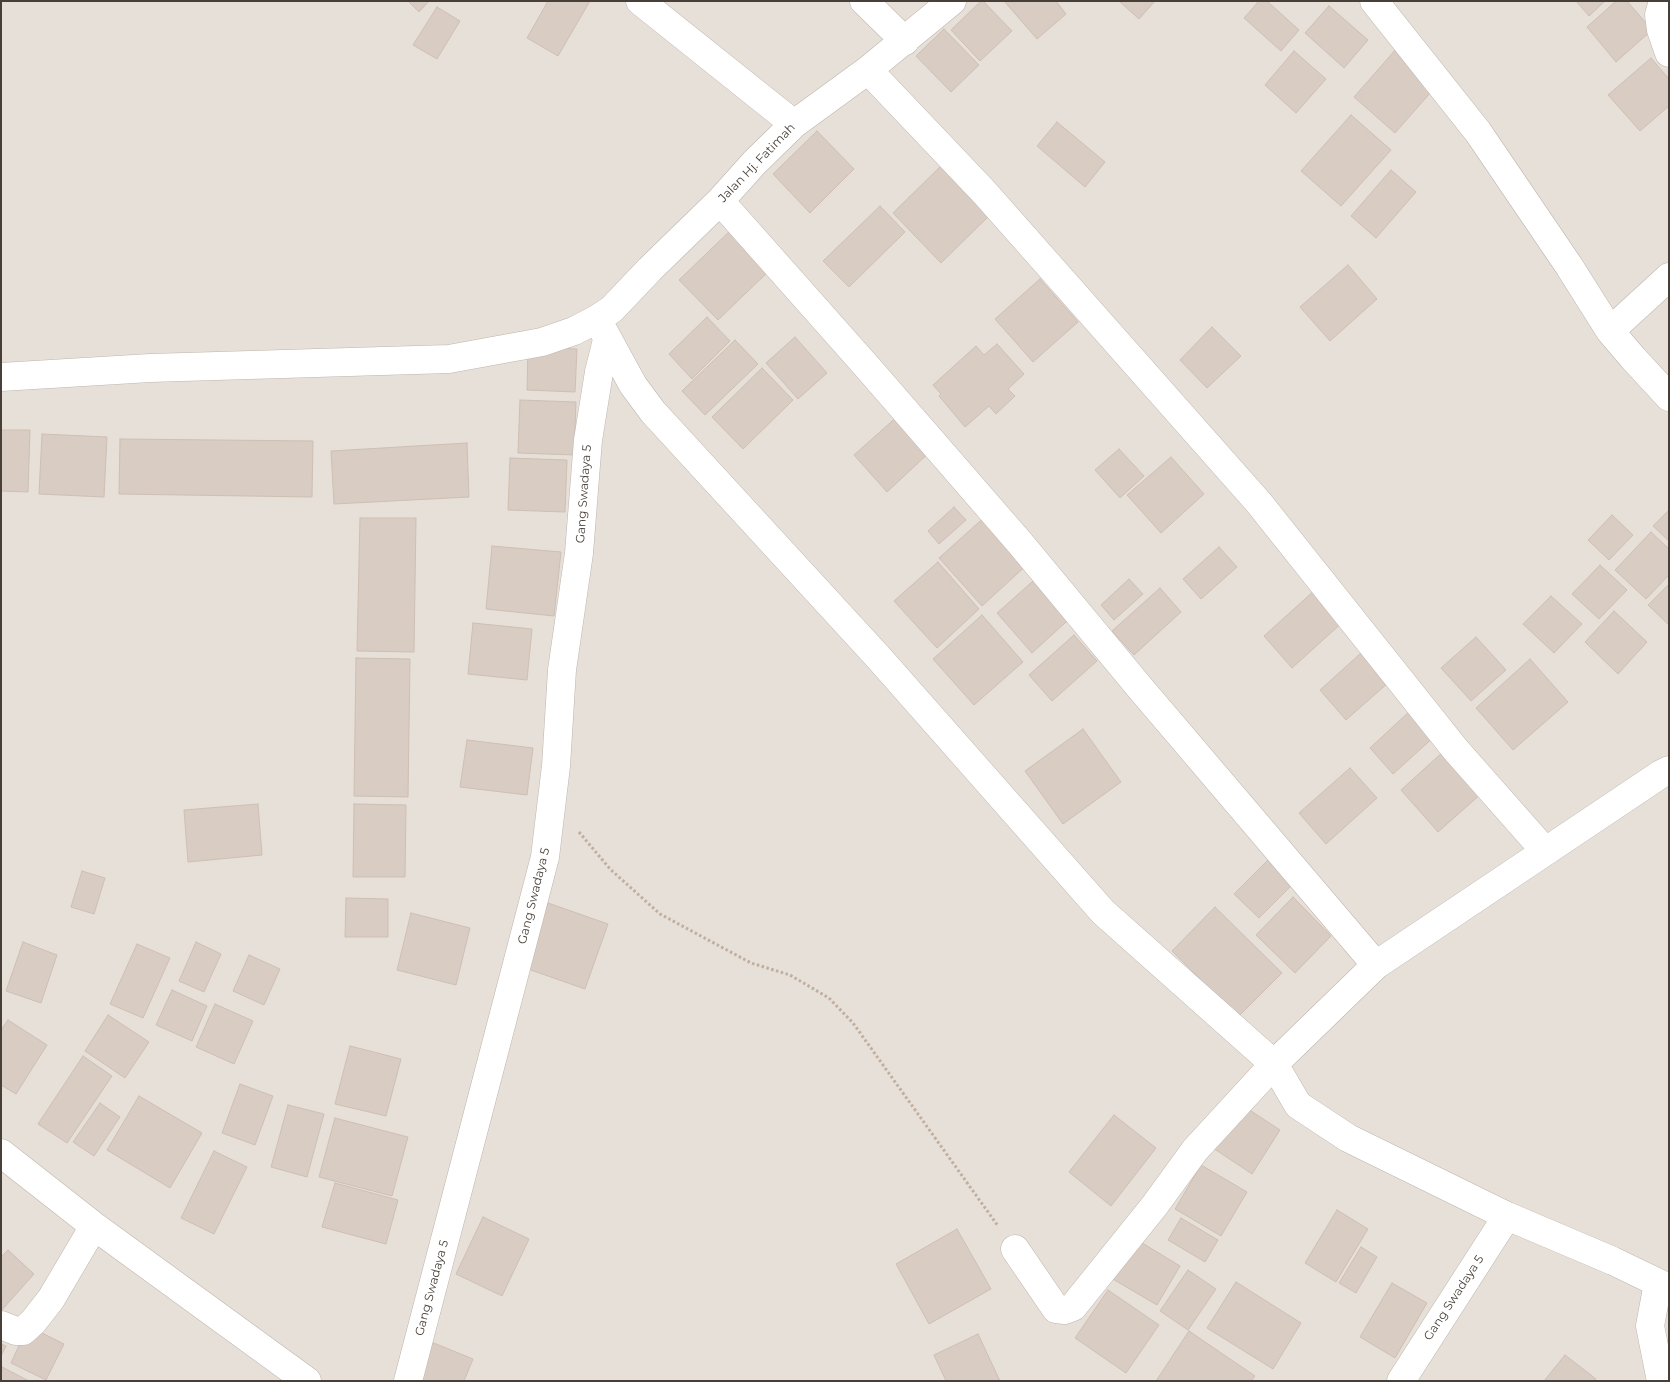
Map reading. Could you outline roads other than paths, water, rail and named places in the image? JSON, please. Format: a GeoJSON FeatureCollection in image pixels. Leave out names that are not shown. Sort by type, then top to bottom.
{"type":"FeatureCollection","features":[{"type":"Feature","properties":{"kind":"street"},"geometry":{"type":"LineString","coordinates":[[640,1],[794,124]]}},
{"type":"Feature","properties":{"kind":"street"},"geometry":{"type":"LineString","coordinates":[[864,1],[905,41]]}},
{"type":"Feature","properties":{"kind":"street","name":"Jalan Hj. Fatimah"},"geometry":{"type":"LineString","coordinates":[[1,377],[150,368],[448,359],[542,342],[574,330],[602,330],[625,296],[650,269],[720,201],[755,162],[794,124],[868,70],[952,1]]}},
{"type":"Feature","properties":{"kind":"street"},"geometry":{"type":"LineString","coordinates":[[1374,1],[1478,132],[1569,266],[1610,331],[1669,396]]}},
{"type":"Feature","properties":{"kind":"street"},"geometry":{"type":"LineString","coordinates":[[1664,1],[1659,15],[1669,53]]}},
{"type":"Feature","properties":{"kind":"street"},"geometry":{"type":"LineString","coordinates":[[868,70],[984,192],[1259,503],[1455,749],[1545,850]]}},
{"type":"Feature","properties":{"kind":"street"},"geometry":{"type":"LineString","coordinates":[[720,201],[1020,543],[1376,965]]}},
{"type":"Feature","properties":{"kind":"street"},"geometry":{"type":"LineString","coordinates":[[1610,331],[1669,277]]}},
{"type":"Feature","properties":{"kind":"street"},"geometry":{"type":"LineString","coordinates":[[602,330],[633,385],[653,412],[872,651],[1103,912],[1274,1064],[1298,1105],[1348,1138],[1507,1216],[1613,1261],[1663,1286],[1650,1326],[1662,1381]]}},
{"type":"Feature","properties":{"kind":"street","name":"Gang Swadaya 5"},"geometry":{"type":"LineString","coordinates":[[408,1381],[546,857],[556,766],[562,670],[579,553],[588,440],[599,372],[602,330]]}},
{"type":"Feature","properties":{"kind":"street"},"geometry":{"type":"LineString","coordinates":[[1015,1248],[1056,1309],[1065,1310],[1074,1307],[1155,1205],[1195,1150],[1274,1064],[1376,965],[1545,850],[1660,774],[1669,770]]}},
{"type":"Feature","properties":{"kind":"street"},"geometry":{"type":"LineString","coordinates":[[1,1153],[94,1226],[307,1381]]}},
{"type":"Feature","properties":{"kind":"street","name":"Gang Swadaya 5"},"geometry":{"type":"LineString","coordinates":[[1401,1381],[1507,1216]]}},
{"type":"Feature","properties":{"kind":"street"},"geometry":{"type":"LineString","coordinates":[[1,1325],[16,1331],[23,1331],[33,1322],[51,1299],[94,1226]]}}]}
